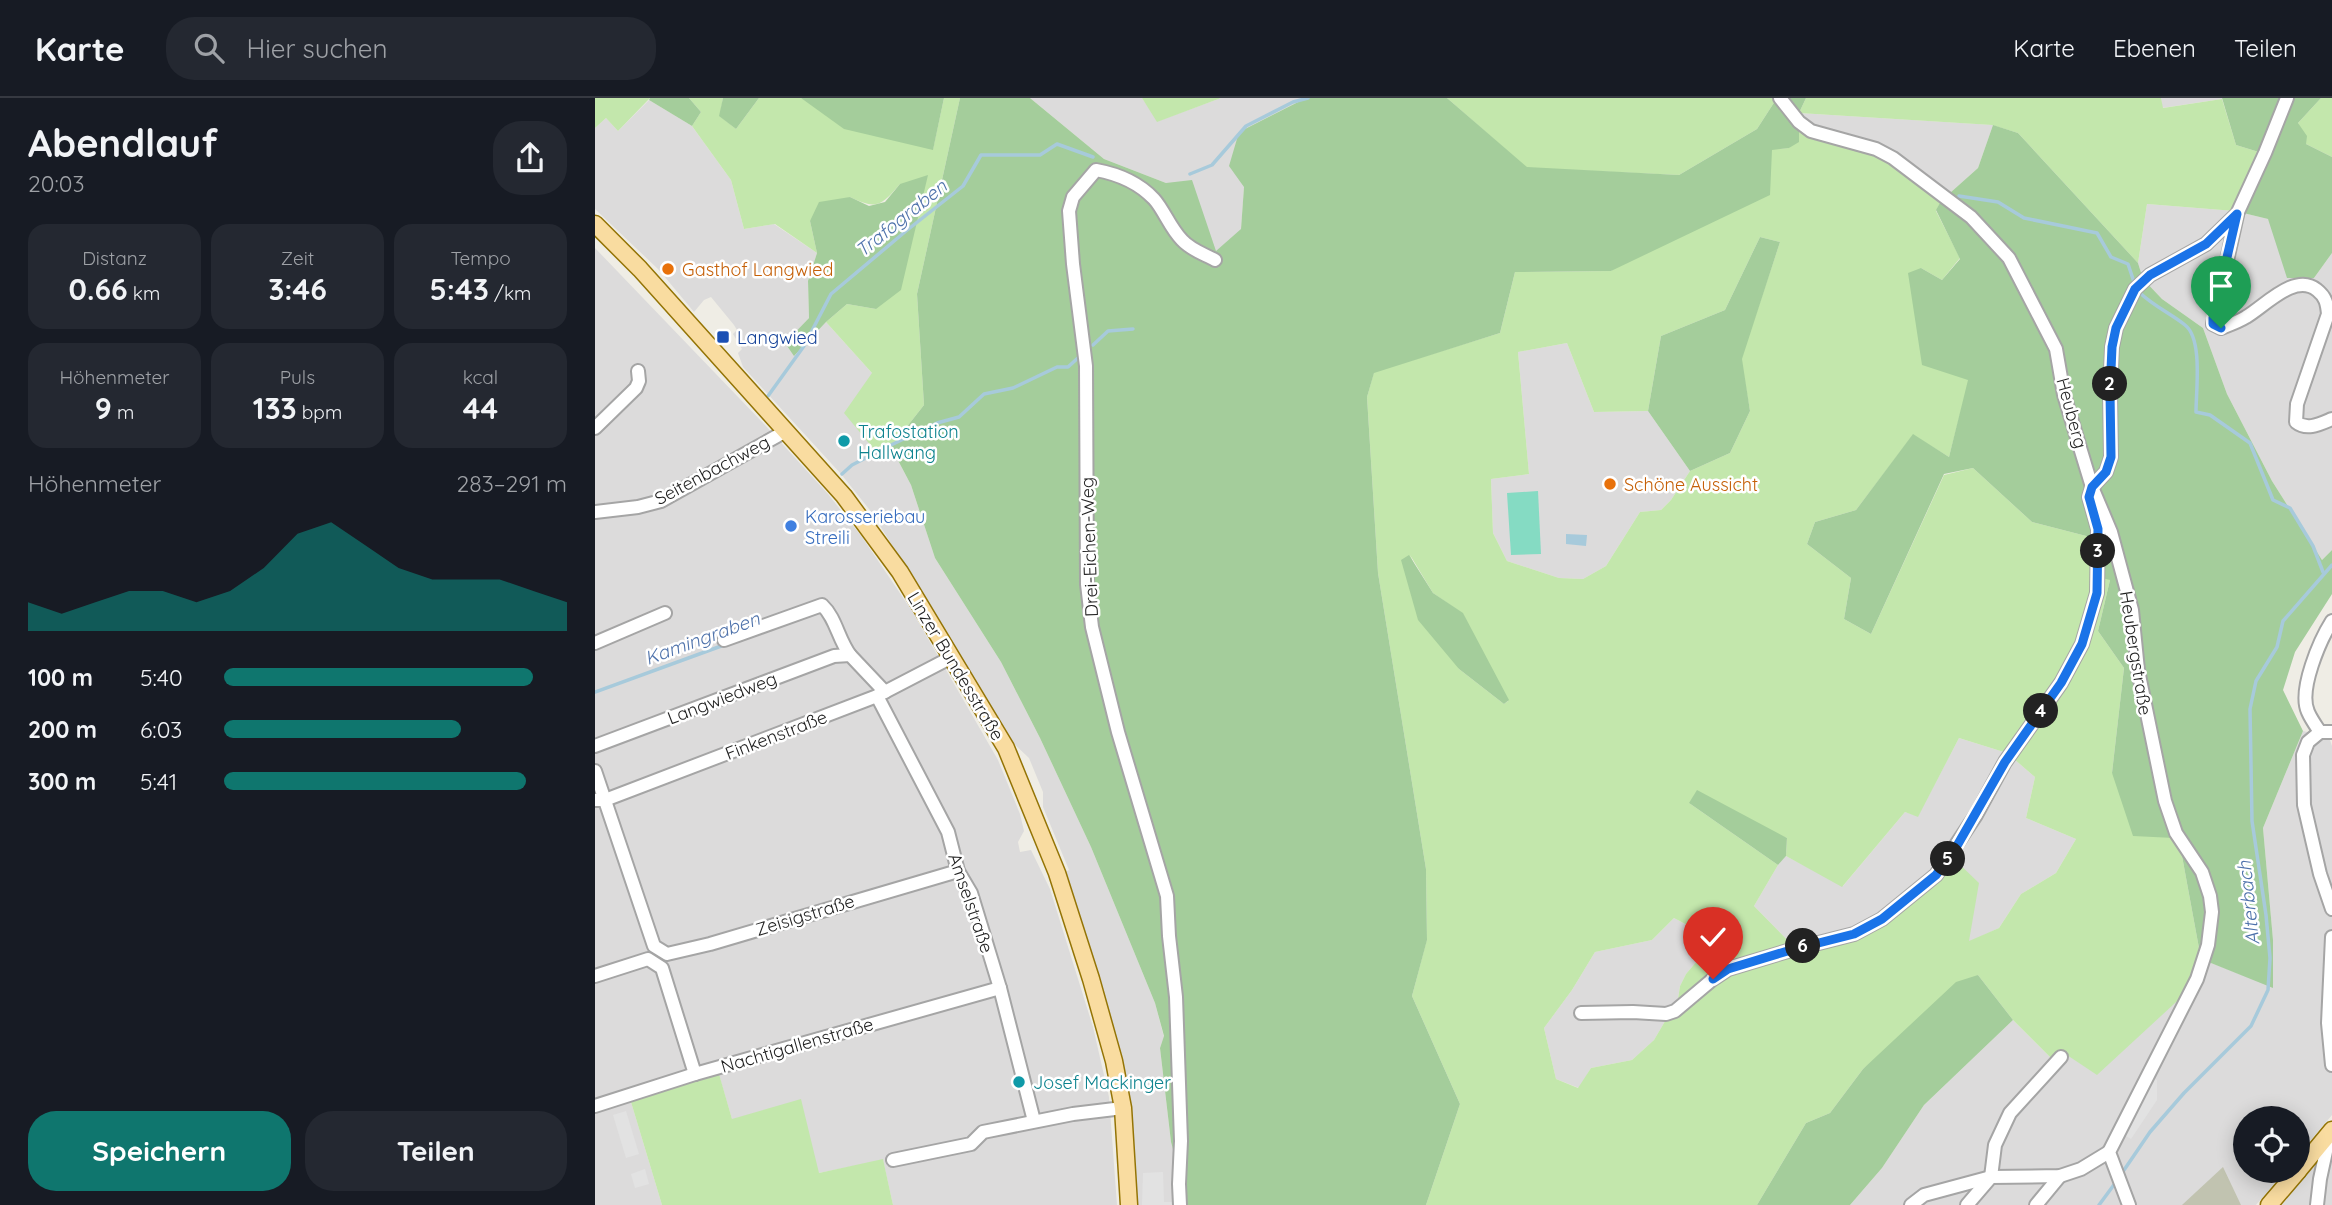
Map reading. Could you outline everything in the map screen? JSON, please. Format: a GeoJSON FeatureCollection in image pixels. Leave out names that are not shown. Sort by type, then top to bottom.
{"type":"FeatureCollection","features":[{"type":"Feature","properties":{"kind":"main road","name":"Linzer Bundesstraße"},"geometry":{"type":"LineString","coordinates":[[595,224],[641,269],[852,507],[900,572],[1006,748],[1044,838],[1091,979],[1114,1061],[1123,1108],[1129,1205]]}},
{"type":"Feature","properties":{"kind":"main road"},"geometry":{"type":"LineString","coordinates":[[2310,1156],[2331,1130]]}},
{"type":"Feature","properties":{"kind":"main road"},"geometry":{"type":"LineString","coordinates":[[2269,1205],[2288,1183]]}},
{"type":"Feature","properties":{"kind":"street"},"geometry":{"type":"LineString","coordinates":[[2287,98],[2237,214],[2213,324],[2221,328],[2243,319],[2293,285],[2305,284],[2315,288],[2327,302],[2327,314],[2297,404],[2296,422],[2309,427],[2332,419]]}},
{"type":"Feature","properties":{"kind":"street","name":"Heuberg"},"geometry":{"type":"LineString","coordinates":[[1581,1013],[1666,1014],[1675,1011],[1728,969],[1854,934],[1882,919],[1936,875],[1965,833],[2005,762],[2061,683],[2082,644],[2097,593],[2098,529],[2089,497],[2092,487],[2064,395],[2056,349],[2009,258],[1971,217],[1893,158],[1876,149],[1811,131],[1799,122],[1784,102]]}},
{"type":"Feature","properties":{"kind":"street","name":"Drei-Eichen-Weg"},"geometry":{"type":"LineString","coordinates":[[1180,1205],[1181,1142],[1176,997],[1167,896],[1118,732],[1092,627],[1087,584],[1086,366],[1069,211],[1073,197],[1096,170],[1133,181],[1155,200],[1164,218],[1183,241],[1215,260]]}},
{"type":"Feature","properties":{"kind":"street"},"geometry":{"type":"LineString","coordinates":[[2092,487],[2106,472],[2111,457],[2112,347],[2116,328],[2135,289],[2150,275],[2206,244],[2237,214]]}},
{"type":"Feature","properties":{"kind":"street"},"geometry":{"type":"LineString","coordinates":[[595,428],[636,388],[639,381],[638,371]]}},
{"type":"Feature","properties":{"kind":"street","name":"Seitenbachweg"},"geometry":{"type":"LineString","coordinates":[[595,512],[638,507],[661,501],[786,431]]}},
{"type":"Feature","properties":{"kind":"street","name":"Heubergstraße"},"geometry":{"type":"LineString","coordinates":[[2092,487],[2111,532],[2132,610],[2138,670],[2165,801],[2176,833],[2202,872],[2212,912],[2208,945],[2201,971],[2109,1152]]}},
{"type":"Feature","properties":{"kind":"street"},"geometry":{"type":"LineString","coordinates":[[724,640],[822,605],[829,612],[843,645],[881,694]]}},
{"type":"Feature","properties":{"kind":"street"},"geometry":{"type":"LineString","coordinates":[[595,643],[665,612]]}},
{"type":"Feature","properties":{"kind":"street"},"geometry":{"type":"LineString","coordinates":[[2332,621],[2321,639],[2306,690],[2307,711],[2326,732],[2308,742],[2304,755],[2304,805],[2320,874],[2332,909]]}},
{"type":"Feature","properties":{"kind":"street","name":"Langwiedweg"},"geometry":{"type":"LineString","coordinates":[[595,746],[834,656],[850,655]]}},
{"type":"Feature","properties":{"kind":"street","name":"Finkenstraße"},"geometry":{"type":"LineString","coordinates":[[600,800],[881,694],[952,657]]}},
{"type":"Feature","properties":{"kind":"street","name":"Amselstraße"},"geometry":{"type":"LineString","coordinates":[[881,694],[948,832],[958,871],[971,893],[1000,988],[1034,1121]]}},
{"type":"Feature","properties":{"kind":"street"},"geometry":{"type":"LineString","coordinates":[[595,771],[600,800]]}},
{"type":"Feature","properties":{"kind":"street","name":"Zeisigstraße"},"geometry":{"type":"LineString","coordinates":[[600,800],[654,946],[667,954],[710,944],[958,871]]}},
{"type":"Feature","properties":{"kind":"street"},"geometry":{"type":"LineString","coordinates":[[2332,937],[2328,1023],[2332,1065]]}},
{"type":"Feature","properties":{"kind":"street"},"geometry":{"type":"LineString","coordinates":[[595,976],[648,959],[662,968],[695,1074]]}},
{"type":"Feature","properties":{"kind":"street","name":"Nachtigallenstraße"},"geometry":{"type":"LineString","coordinates":[[595,1106],[695,1074],[1000,988]]}},
{"type":"Feature","properties":{"kind":"street"},"geometry":{"type":"LineString","coordinates":[[1967,1205],[1991,1177],[1995,1145],[2010,1113],[2060,1058]]}},
{"type":"Feature","properties":{"kind":"street"},"geometry":{"type":"LineString","coordinates":[[893,1160],[971,1144],[983,1132],[1034,1121],[1123,1108]]}},
{"type":"Feature","properties":{"kind":"street"},"geometry":{"type":"LineString","coordinates":[[2317,1205],[2331,1130]]}},
{"type":"Feature","properties":{"kind":"street"},"geometry":{"type":"LineString","coordinates":[[1911,1205],[1924,1195],[1991,1177],[2060,1176],[2081,1169],[2109,1152],[2129,1205]]}},
{"type":"Feature","properties":{"kind":"street"},"geometry":{"type":"LineString","coordinates":[[2036,1205],[2060,1176]]}},
{"type":"Feature","properties":{"kind":"shaded area"},"geometry":{"type":"Polygon","coordinates":[[[1030,98],[1142,98],[1158,121],[1221,98],[1306,98],[1239,132],[1244,187],[1241,230],[1216,252],[1166,183],[1104,159],[1030,98]]]}},
{"type":"Feature","properties":{"kind":"shaded area"},"geometry":{"type":"Polygon","coordinates":[[[2161,98],[2222,98],[2222,99],[2162,108],[2161,98]]]}},
{"type":"Feature","properties":{"kind":"shaded area"},"geometry":{"type":"Polygon","coordinates":[[[649,100],[692,126],[731,180],[744,229],[774,224],[817,253],[808,281],[809,318],[785,344],[795,355],[826,322],[872,373],[877,453],[891,447],[911,485],[935,558],[1001,662],[1091,847],[1155,1003],[1164,1037],[1160,1048],[1171,1142],[1179,1172],[1177,1205],[1136,1205],[1130,1108],[1120,1053],[1101,982],[1064,873],[1069,870],[1043,807],[1043,792],[1029,758],[1011,741],[873,514],[841,474],[743,367],[738,353],[742,349],[733,334],[737,330],[734,325],[711,297],[704,300],[694,312],[659,270],[595,209],[595,128],[606,118],[618,131],[649,100]]]}},
{"type":"Feature","properties":{"kind":"shaded area"},"geometry":{"type":"Polygon","coordinates":[[[1799,113],[1993,125],[1978,168],[1941,201],[1805,133],[1799,113]]]}},
{"type":"Feature","properties":{"kind":"shaded area"},"geometry":{"type":"Polygon","coordinates":[[[2147,204],[2235,211],[2268,219],[2314,278],[2332,253],[2332,550],[2322,560],[2272,481],[2227,394],[2203,328],[2162,299],[2143,279],[2138,263],[2147,204]]]}},
{"type":"Feature","properties":{"kind":"shaded area"},"geometry":{"type":"Polygon","coordinates":[[[595,248],[765,425],[828,494],[862,537],[912,611],[998,760],[1020,814],[1024,831],[1018,842],[1020,852],[1031,850],[1050,889],[1093,1027],[1109,1097],[1117,1205],[893,1205],[883,1160],[819,1173],[732,1119],[719,1075],[631,1102],[662,1205],[595,1205],[595,248]]]}},
{"type":"Feature","properties":{"kind":"shaded area"},"geometry":{"type":"Polygon","coordinates":[[[1567,343],[1594,412],[1648,411],[1690,471],[1661,510],[1640,512],[1606,566],[1583,579],[1559,578],[1507,561],[1493,533],[1491,479],[1529,474],[1518,352],[1567,343]]]}},
{"type":"Feature","properties":{"kind":"shaded area"},"geometry":{"type":"Polygon","coordinates":[[[2303,731],[2329,737],[2332,746],[2332,1115],[2310,1141],[2310,1106],[2233,1106],[2233,1183],[2275,1183],[2256,1205],[1850,1205],[1882,1168],[1924,1105],[2013,1020],[2053,1060],[2201,959],[2273,987],[2273,940],[2263,828],[2303,731]]]}},
{"type":"Feature","properties":{"kind":"shaded area"},"geometry":{"type":"Polygon","coordinates":[[[1959,738],[2007,753],[2035,777],[2026,818],[2076,839],[2056,873],[2021,894],[1999,928],[1969,942],[1881,921],[1798,951],[1754,906],[1778,865],[1786,856],[1843,886],[1905,812],[1918,816],[1959,738]]]}},
{"type":"Feature","properties":{"kind":"shaded area"},"geometry":{"type":"Polygon","coordinates":[[[1705,917],[1724,918],[1737,926],[1735,933],[1697,961],[1686,974],[1678,999],[1654,1040],[1632,1060],[1591,1068],[1579,1088],[1556,1079],[1544,1028],[1595,952],[1652,940],[1674,918],[1687,925],[1705,917]]]}},
{"type":"Feature","properties":{"kind":"shaded area"},"geometry":{"type":"Polygon","coordinates":[[[2147,1077],[2157,1080],[2157,1100],[2131,1139],[2119,1132],[2147,1077]]]}},
{"type":"Feature","properties":{"kind":"shaded area"},"geometry":{"type":"Polygon","coordinates":[[[626,1111],[639,1154],[626,1158],[613,1115],[626,1111]]]}},
{"type":"Feature","properties":{"kind":"shaded area"},"geometry":{"type":"Polygon","coordinates":[[[2332,1142],[2332,1205],[2282,1205],[2299,1183],[2310,1183],[2310,1170],[2332,1142]]]}},
{"type":"Feature","properties":{"kind":"shaded area"},"geometry":{"type":"Polygon","coordinates":[[[2223,1167],[2241,1205],[2182,1205],[2223,1167]]]}},
{"type":"Feature","properties":{"kind":"shaded area"},"geometry":{"type":"Polygon","coordinates":[[[645,1169],[649,1184],[635,1188],[631,1174],[645,1169]]]}},
{"type":"Feature","properties":{"kind":"shaded area"},"geometry":{"type":"Polygon","coordinates":[[[1163,1172],[1164,1202],[1172,1202],[1172,1205],[1142,1205],[1143,1173],[1163,1172]]]}},
{"type":"Feature","properties":{"kind":"green space"},"geometry":{"type":"Polygon","coordinates":[[[595,98],[650,98],[618,131],[606,118],[595,128],[595,98]]]}},
{"type":"Feature","properties":{"kind":"green space"},"geometry":{"type":"Polygon","coordinates":[[[689,98],[723,98],[720,116],[736,129],[759,98],[801,98],[933,149],[944,98],[960,98],[917,294],[924,405],[891,447],[877,453],[844,413],[872,373],[826,322],[847,304],[876,309],[900,184],[878,204],[867,204],[850,197],[810,221],[817,253],[775,224],[744,229],[731,180],[692,126],[701,112],[689,98]]]}},
{"type":"Feature","properties":{"kind":"green space"},"geometry":{"type":"Polygon","coordinates":[[[689,98],[701,112],[692,126],[649,100],[689,98]]]}},
{"type":"Feature","properties":{"kind":"green space"},"geometry":{"type":"Polygon","coordinates":[[[723,98],[759,98],[736,129],[719,116],[723,98]]]}},
{"type":"Feature","properties":{"kind":"green space"},"geometry":{"type":"Polygon","coordinates":[[[801,98],[944,98],[933,150],[844,129],[801,98]]]}},
{"type":"Feature","properties":{"kind":"green space"},"geometry":{"type":"Polygon","coordinates":[[[960,98],[1030,98],[1104,159],[1166,183],[1192,180],[1216,251],[1241,229],[1244,187],[1229,166],[1239,132],[1306,98],[1447,98],[1527,167],[1679,175],[1757,129],[1777,98],[1806,98],[1799,113],[1799,142],[1789,148],[1772,150],[1770,195],[1611,271],[1515,272],[1500,333],[1374,373],[1367,397],[1378,573],[1426,869],[1427,940],[1412,996],[1460,1104],[1426,1205],[1177,1205],[1179,1172],[1171,1142],[1160,1048],[1164,1036],[1155,1003],[1091,847],[1040,738],[1001,662],[935,558],[911,485],[891,447],[924,405],[917,294],[960,98]]]}},
{"type":"Feature","properties":{"kind":"green space"},"geometry":{"type":"Polygon","coordinates":[[[1142,98],[1221,98],[1157,122],[1142,98]]]}},
{"type":"Feature","properties":{"kind":"green space"},"geometry":{"type":"Polygon","coordinates":[[[1447,98],[1777,98],[1757,129],[1679,175],[1527,168],[1447,98]]]}},
{"type":"Feature","properties":{"kind":"green space"},"geometry":{"type":"Polygon","coordinates":[[[1806,98],[2161,98],[2163,108],[2222,99],[2236,145],[2262,153],[2235,211],[2147,204],[2138,263],[2018,133],[1992,125],[1799,113],[1806,98]]]}},
{"type":"Feature","properties":{"kind":"green space"},"geometry":{"type":"Polygon","coordinates":[[[2222,98],[2321,98],[2298,123],[2307,136],[2306,144],[2332,157],[2332,253],[2314,278],[2287,278],[2268,219],[2235,211],[2262,153],[2236,145],[2222,98]]]}},
{"type":"Feature","properties":{"kind":"green space"},"geometry":{"type":"Polygon","coordinates":[[[2321,98],[2332,98],[2332,157],[2306,144],[2298,123],[2321,98]]]}},
{"type":"Feature","properties":{"kind":"green space"},"geometry":{"type":"Polygon","coordinates":[[[1993,125],[2018,133],[2138,263],[2143,279],[2162,299],[2203,328],[2227,394],[2272,481],[2322,560],[2332,550],[2332,594],[2295,652],[2283,690],[2303,731],[2263,828],[2273,940],[2273,988],[2201,959],[2180,845],[2174,838],[2133,836],[2112,773],[2124,668],[2098,631],[2110,580],[2090,575],[2094,538],[2032,522],[1973,468],[1944,474],[1871,634],[1844,619],[1851,578],[1807,544],[1815,522],[1856,510],[1913,434],[1949,457],[1968,380],[1922,365],[1908,273],[1921,268],[1942,280],[1960,259],[1936,210],[1941,201],[1978,168],[1993,125]]]}},
{"type":"Feature","properties":{"kind":"green space"},"geometry":{"type":"Polygon","coordinates":[[[1800,129],[1871,152],[1887,160],[1941,201],[1936,211],[1960,258],[1942,280],[1921,268],[1969,380],[1949,457],[1913,435],[1856,510],[1815,522],[1807,544],[1851,578],[1844,619],[1871,634],[1944,475],[1973,468],[2032,522],[2094,538],[2110,580],[2098,631],[2124,668],[2112,773],[2180,845],[2201,959],[2187,992],[2097,1075],[2061,1051],[2053,1060],[2013,1020],[1978,975],[1863,1069],[1830,1113],[1806,1123],[1757,1205],[1426,1205],[1460,1104],[1412,996],[1427,939],[1426,869],[1378,573],[1367,397],[1374,372],[1500,333],[1515,272],[1611,271],[1772,149],[1789,148],[1800,129]],[[1760,237],[1725,310],[1661,336],[1648,411],[1594,412],[1567,343],[1518,352],[1529,474],[1491,479],[1493,533],[1507,561],[1559,578],[1583,579],[1606,566],[1640,512],[1661,510],[1690,471],[1730,453],[1750,411],[1741,359],[1780,242],[1760,237]],[[1410,555],[1459,669],[1504,704],[1508,701],[1463,614],[1433,593],[1410,555]],[[1959,738],[1918,817],[1905,812],[1842,887],[1786,856],[1787,838],[1689,803],[1778,865],[1754,906],[1798,951],[1852,937],[1953,858],[1979,883],[1969,941],[1999,928],[2021,894],[2056,873],[2076,839],[2026,818],[2035,777],[2007,753],[1959,738]],[[1705,917],[1687,925],[1674,918],[1652,940],[1595,952],[1544,1028],[1556,1079],[1578,1088],[1591,1068],[1632,1060],[1654,1040],[1678,999],[1686,974],[1697,961],[1735,933],[1737,926],[1724,918],[1705,917]]]}},
{"type":"Feature","properties":{"kind":"green space"},"geometry":{"type":"Polygon","coordinates":[[[928,175],[901,290],[876,309],[847,304],[794,356],[785,343],[809,318],[808,281],[817,253],[810,221],[819,202],[850,197],[869,206],[885,202],[900,184],[928,175]]]}},
{"type":"Feature","properties":{"kind":"green space"},"geometry":{"type":"Polygon","coordinates":[[[1760,237],[1780,242],[1742,359],[1750,411],[1730,453],[1690,471],[1648,411],[1661,336],[1725,310],[1760,237]]]}},
{"type":"Feature","properties":{"kind":"green space"},"geometry":{"type":"Polygon","coordinates":[[[1538,491],[1541,554],[1511,555],[1507,493],[1538,491]]]}},
{"type":"Feature","properties":{"kind":"green space"},"geometry":{"type":"Polygon","coordinates":[[[1409,555],[1433,593],[1463,613],[1509,700],[1504,704],[1459,669],[1418,620],[1401,560],[1409,555]]]}},
{"type":"Feature","properties":{"kind":"green space"},"geometry":{"type":"Polygon","coordinates":[[[1697,790],[1787,838],[1786,856],[1778,865],[1689,803],[1697,790]]]}},
{"type":"Feature","properties":{"kind":"green space"},"geometry":{"type":"Polygon","coordinates":[[[1978,975],[2013,1020],[1924,1105],[1882,1168],[1850,1205],[1757,1205],[1806,1123],[1830,1113],[1863,1069],[1956,982],[1978,975]]]}},
{"type":"Feature","properties":{"kind":"green space"},"geometry":{"type":"Polygon","coordinates":[[[719,1074],[732,1119],[801,1099],[819,1173],[883,1159],[893,1205],[662,1205],[631,1102],[719,1074]]]}},
{"type":"Feature","properties":{"kind":"water"},"geometry":{"type":"Polygon","coordinates":[[[1566,534],[1587,535],[1586,546],[1566,544],[1566,534]]]}},
{"type":"Feature","properties":{"kind":"waterway","name":"Trafograben"},"geometry":{"type":"LineString","coordinates":[[1190,174],[1212,165],[1246,126],[1293,102],[1308,98]]}},
{"type":"Feature","properties":{"kind":"waterway","name":"Trafograben"},"geometry":{"type":"LineString","coordinates":[[768,396],[804,346],[831,294],[963,186],[981,155],[1040,155],[1057,144],[1093,157]]}},
{"type":"Feature","properties":{"kind":"waterway"},"geometry":{"type":"LineString","coordinates":[[1959,196],[1998,202],[2024,218],[2097,233],[2111,257],[2128,264],[2134,282]]}},
{"type":"Feature","properties":{"kind":"waterway"},"geometry":{"type":"LineString","coordinates":[[2140,293],[2191,332],[2197,366],[2196,412],[2210,415],[2250,443],[2273,500],[2290,508],[2313,546],[2323,572]]}},
{"type":"Feature","properties":{"kind":"waterway"},"geometry":{"type":"LineString","coordinates":[[1093,345],[1108,331],[1133,329]]}},
{"type":"Feature","properties":{"kind":"waterway","name":"Kamingraben"},"geometry":{"type":"LineString","coordinates":[[842,474],[852,465],[891,445],[937,423],[959,417],[984,394],[1013,388],[1057,367],[1068,367],[1079,357]]}},
{"type":"Feature","properties":{"kind":"waterway","name":"Alterbach"},"geometry":{"type":"LineString","coordinates":[[2122,1173],[2150,1132],[2184,1093],[2251,1026],[2268,990],[2270,958],[2266,915],[2252,821],[2250,709],[2256,681],[2277,647],[2283,621],[2332,565]]}},
{"type":"Feature","properties":{"kind":"waterway","name":"Kamingraben"},"geometry":{"type":"LineString","coordinates":[[595,692],[724,645]]}},
{"type":"Feature","properties":{"kind":"waterway","name":"Alterbach"},"geometry":{"type":"LineString","coordinates":[[2099,1205],[2116,1182]]}},
{"type":"Feature","properties":{"kind":"place","name":"Gasthof Langwied"},"geometry":{"type":"Point","coordinates":[668,269]}},
{"type":"Feature","properties":{"kind":"place","name":"Langwied"},"geometry":{"type":"Point","coordinates":[723,337]}},
{"type":"Feature","properties":{"kind":"place","name":"Trafostation Hallwang"},"geometry":{"type":"Point","coordinates":[844,441]}},
{"type":"Feature","properties":{"kind":"place","name":"Schöne Aussicht"},"geometry":{"type":"Point","coordinates":[1610,484]}},
{"type":"Feature","properties":{"kind":"place","name":"Karosseriebau Streili"},"geometry":{"type":"Point","coordinates":[791,526]}},
{"type":"Feature","properties":{"kind":"place","name":"Josef Mackinger"},"geometry":{"type":"Point","coordinates":[1019,1082]}},
{"type":"Feature","properties":{"kind":"route"},"geometry":{"type":"LineString","coordinates":[[1713,979],[1728,969],[1854,934],[1882,919],[1936,875],[1954,851],[2005,762],[2061,683],[2082,644],[2097,593],[2098,529],[2089,497],[2092,487],[2106,472],[2111,457],[2110,392],[2112,347],[2116,328],[2135,289],[2150,275],[2206,244],[2237,214],[2213,318],[2213,324],[2221,328]]}}]}
